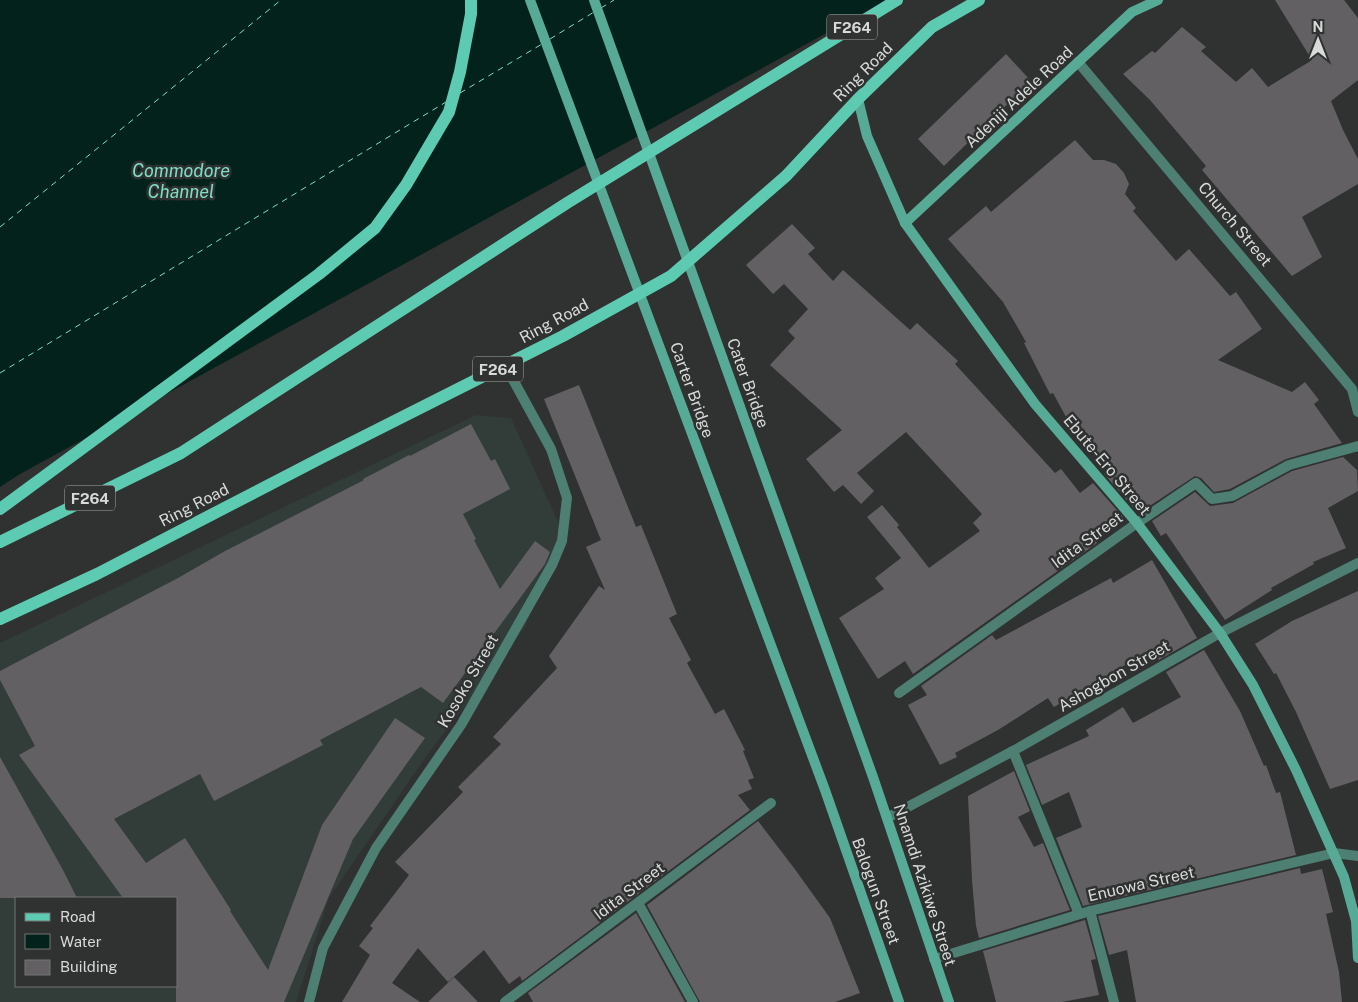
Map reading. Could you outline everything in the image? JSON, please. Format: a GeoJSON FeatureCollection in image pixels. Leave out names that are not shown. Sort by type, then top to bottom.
{"type":"FeatureCollection","features":[{"type":"Feature","properties":{"kind":"main road"},"geometry":{"type":"LineString","coordinates":[[0,509],[320,274],[375,228],[406,185],[449,112],[464,53],[471,14],[471,0]]}},
{"type":"Feature","properties":{"kind":"main road","name":"Carter Bridge"},"geometry":{"type":"LineString","coordinates":[[530,0],[825,790]]}},
{"type":"Feature","properties":{"kind":"main road","name":"Cater Bridge"},"geometry":{"type":"LineString","coordinates":[[594,0],[873,777]]}},
{"type":"Feature","properties":{"kind":"main road","name":"F264"},"geometry":{"type":"LineString","coordinates":[[0,542],[181,453],[567,203],[896,0]]}},
{"type":"Feature","properties":{"kind":"main road","name":"Ring Road"},"geometry":{"type":"LineString","coordinates":[[0,619],[97,574],[312,462],[506,365],[670,276],[786,176],[858,99],[932,28],[979,0]]}},
{"type":"Feature","properties":{"kind":"main road","name":"Adeniji Adele Road"},"geometry":{"type":"LineString","coordinates":[[905,223],[1132,12],[1158,0]]}},
{"type":"Feature","properties":{"kind":"main road","name":"Ebute-Ero Street"},"geometry":{"type":"LineString","coordinates":[[858,99],[868,136],[905,223],[1035,404],[1137,523],[1220,633],[1254,685],[1296,770],[1344,877],[1356,921],[1358,958]]}},
{"type":"Feature","properties":{"kind":"main road","name":"Nnamdi Azikiwe Street"},"geometry":{"type":"LineString","coordinates":[[873,777],[949,1002]]}},
{"type":"Feature","properties":{"kind":"main road","name":"Balogun Street"},"geometry":{"type":"LineString","coordinates":[[825,790],[900,1002]]}},
{"type":"Feature","properties":{"kind":"street","name":"Church Street"},"geometry":{"type":"LineString","coordinates":[[1078,62],[1352,389],[1358,412]]}},
{"type":"Feature","properties":{"kind":"street","name":"Kosoko Street"},"geometry":{"type":"LineString","coordinates":[[309,1002],[323,948],[376,848],[461,725],[552,565],[562,541],[567,498],[551,449],[506,365]]}},
{"type":"Feature","properties":{"kind":"street","name":"Idita Street"},"geometry":{"type":"LineString","coordinates":[[899,693],[1137,523],[1196,484],[1212,499],[1232,496],[1289,465],[1358,446]]}},
{"type":"Feature","properties":{"kind":"street","name":"Ashogbon Street"},"geometry":{"type":"LineString","coordinates":[[887,818],[1013,751],[1220,633],[1358,563]]}},
{"type":"Feature","properties":{"kind":"street"},"geometry":{"type":"LineString","coordinates":[[1013,751],[1078,914]]}},
{"type":"Feature","properties":{"kind":"street","name":"Idita Street"},"geometry":{"type":"LineString","coordinates":[[512,1000],[771,803]]}},
{"type":"Feature","properties":{"kind":"street","name":"Enuowa Street"},"geometry":{"type":"LineString","coordinates":[[934,958],[1090,911],[1334,853],[1358,856]]}},
{"type":"Feature","properties":{"kind":"street"},"geometry":{"type":"LineString","coordinates":[[638,903],[692,1002]]}},
{"type":"Feature","properties":{"kind":"street"},"geometry":{"type":"LineString","coordinates":[[1090,911],[1114,1002]]}},
{"type":"Feature","properties":{"kind":"shaded area"},"geometry":{"type":"Polygon","coordinates":[[[476,415],[511,418],[564,535],[525,627],[425,758],[329,898],[296,1002],[0,1002],[0,643],[476,415]]]}},
{"type":"Feature","properties":{"kind":"water","name":"Commodore Channel"},"geometry":{"type":"Polygon","coordinates":[[[0,0],[887,0],[20,474],[0,487],[0,0]]]}},
{"type":"Feature","properties":{"kind":"building"},"geometry":{"type":"Polygon","coordinates":[[[1275,0],[1344,0],[1358,18],[1358,80],[1331,101],[1358,159],[1358,184],[1302,217],[1322,257],[1292,276],[1202,170],[1206,166],[1150,100],[1123,74],[1152,51],[1155,53],[1182,27],[1206,47],[1201,51],[1236,82],[1252,68],[1268,87],[1312,60],[1275,0]]]}},
{"type":"Feature","properties":{"kind":"building"},"geometry":{"type":"Polygon","coordinates":[[[1006,54],[1031,81],[944,166],[918,139],[1006,54]]]}},
{"type":"Feature","properties":{"kind":"building"},"geometry":{"type":"Polygon","coordinates":[[[1075,140],[1093,160],[1104,160],[1116,164],[1124,173],[1129,184],[1125,194],[1136,208],[1133,211],[1176,261],[1189,249],[1230,296],[1236,292],[1262,329],[1218,360],[1292,392],[1305,382],[1319,400],[1314,404],[1342,443],[1286,459],[1230,489],[1214,492],[1201,478],[1195,476],[1142,511],[1137,505],[1134,508],[1104,474],[1108,471],[1079,424],[1072,428],[1053,393],[1050,394],[1024,343],[1026,342],[1003,302],[948,239],[986,206],[991,212],[1075,140]]]}},
{"type":"Feature","properties":{"kind":"building"},"geometry":{"type":"Polygon","coordinates":[[[792,224],[815,248],[808,254],[833,281],[843,270],[910,330],[917,323],[958,361],[955,364],[1055,473],[1061,469],[1080,493],[1093,483],[1123,517],[1096,541],[1097,543],[913,674],[905,661],[878,679],[839,618],[884,589],[875,578],[901,558],[867,517],[882,505],[899,525],[897,527],[929,568],[980,531],[973,523],[982,514],[906,432],[857,473],[874,491],[861,504],[843,485],[834,492],[806,459],[842,430],[770,365],[795,338],[788,331],[808,309],[784,284],[773,294],[746,265],[792,224]]]}},
{"type":"Feature","properties":{"kind":"building"},"geometry":{"type":"Polygon","coordinates":[[[579,385],[636,527],[641,525],[677,614],[669,618],[691,660],[687,663],[715,714],[724,709],[745,750],[743,751],[754,778],[748,780],[752,789],[738,795],[750,810],[522,981],[520,976],[509,984],[484,950],[448,982],[418,948],[392,983],[420,1002],[342,1002],[370,955],[359,946],[373,928],[370,926],[409,875],[395,862],[463,792],[458,787],[501,744],[493,737],[557,668],[549,656],[599,586],[605,590],[586,547],[601,540],[544,399],[579,385]]]}},
{"type":"Feature","properties":{"kind":"building"},"geometry":{"type":"Polygon","coordinates":[[[471,424],[491,461],[495,459],[510,489],[463,514],[476,539],[474,540],[500,589],[535,541],[550,552],[545,564],[443,703],[421,687],[320,740],[323,745],[214,801],[200,774],[114,819],[146,863],[185,838],[268,970],[322,825],[395,718],[425,738],[353,839],[284,1002],[176,1002],[176,987],[178,987],[178,897],[122,897],[19,755],[35,746],[0,680],[0,671],[178,578],[225,551],[471,424]]]}},
{"type":"Feature","properties":{"kind":"building"},"geometry":{"type":"Polygon","coordinates":[[[1343,457],[1357,470],[1358,491],[1328,508],[1346,548],[1313,562],[1314,564],[1271,588],[1272,590],[1225,620],[1166,533],[1161,536],[1152,521],[1195,492],[1210,506],[1233,503],[1292,471],[1343,457]]]}},
{"type":"Feature","properties":{"kind":"building"},"geometry":{"type":"Polygon","coordinates":[[[1152,560],[1197,638],[1159,660],[1154,652],[1144,657],[1142,655],[1054,707],[1048,698],[998,730],[955,753],[957,757],[940,765],[908,705],[927,695],[921,686],[992,635],[996,640],[1111,578],[1113,583],[1152,560]]]}},
{"type":"Feature","properties":{"kind":"building"},"geometry":{"type":"Polygon","coordinates":[[[1358,591],[1358,780],[1330,789],[1296,712],[1276,673],[1274,674],[1255,644],[1292,621],[1358,591]]]}},
{"type":"Feature","properties":{"kind":"building"},"geometry":{"type":"Polygon","coordinates":[[[1204,650],[1240,711],[1264,766],[1266,765],[1276,793],[1280,792],[1296,855],[1083,906],[1056,838],[1082,827],[1069,792],[1042,805],[1026,765],[1089,736],[1086,730],[1123,707],[1133,723],[1181,697],[1166,672],[1204,650]]]}},
{"type":"Feature","properties":{"kind":"building"},"geometry":{"type":"Polygon","coordinates":[[[0,757],[76,897],[0,898],[0,757]]]}},
{"type":"Feature","properties":{"kind":"building"},"geometry":{"type":"Polygon","coordinates":[[[1014,771],[1030,811],[1018,817],[1034,847],[1043,843],[1070,910],[979,938],[976,926],[972,880],[968,796],[1014,771]]]}},
{"type":"Feature","properties":{"kind":"building"},"geometry":{"type":"Polygon","coordinates":[[[758,821],[830,918],[860,993],[835,1002],[700,1002],[647,905],[758,821]]]}},
{"type":"Feature","properties":{"kind":"building"},"geometry":{"type":"Polygon","coordinates":[[[1300,868],[1301,874],[1322,869],[1333,912],[1326,914],[1339,972],[1342,1002],[1136,1002],[1127,950],[1109,955],[1098,916],[1300,868]]]}},
{"type":"Feature","properties":{"kind":"building"},"geometry":{"type":"Polygon","coordinates":[[[636,913],[685,1002],[533,1002],[528,993],[636,913]]]}},
{"type":"Feature","properties":{"kind":"building"},"geometry":{"type":"Polygon","coordinates":[[[1085,920],[1096,959],[1091,960],[1099,995],[1062,1002],[996,1002],[983,951],[1085,920]]]}},
{"type":"Feature","properties":{"kind":"building"},"geometry":{"type":"Polygon","coordinates":[[[454,977],[478,1002],[428,1002],[454,977]]]}},
{"type":"Feature","properties":{"kind":"ferry route"},"geometry":{"type":"LineString","coordinates":[[0,227],[281,0]]}},
{"type":"Feature","properties":{"kind":"ferry route"},"geometry":{"type":"LineString","coordinates":[[601,8],[614,0]]}},
{"type":"Feature","properties":{"kind":"ferry route"},"geometry":{"type":"LineString","coordinates":[[550,39],[594,12]]}},
{"type":"Feature","properties":{"kind":"ferry route"},"geometry":{"type":"LineString","coordinates":[[460,93],[542,44]]}},
{"type":"Feature","properties":{"kind":"ferry route"},"geometry":{"type":"LineString","coordinates":[[0,373],[446,102]]}}]}
